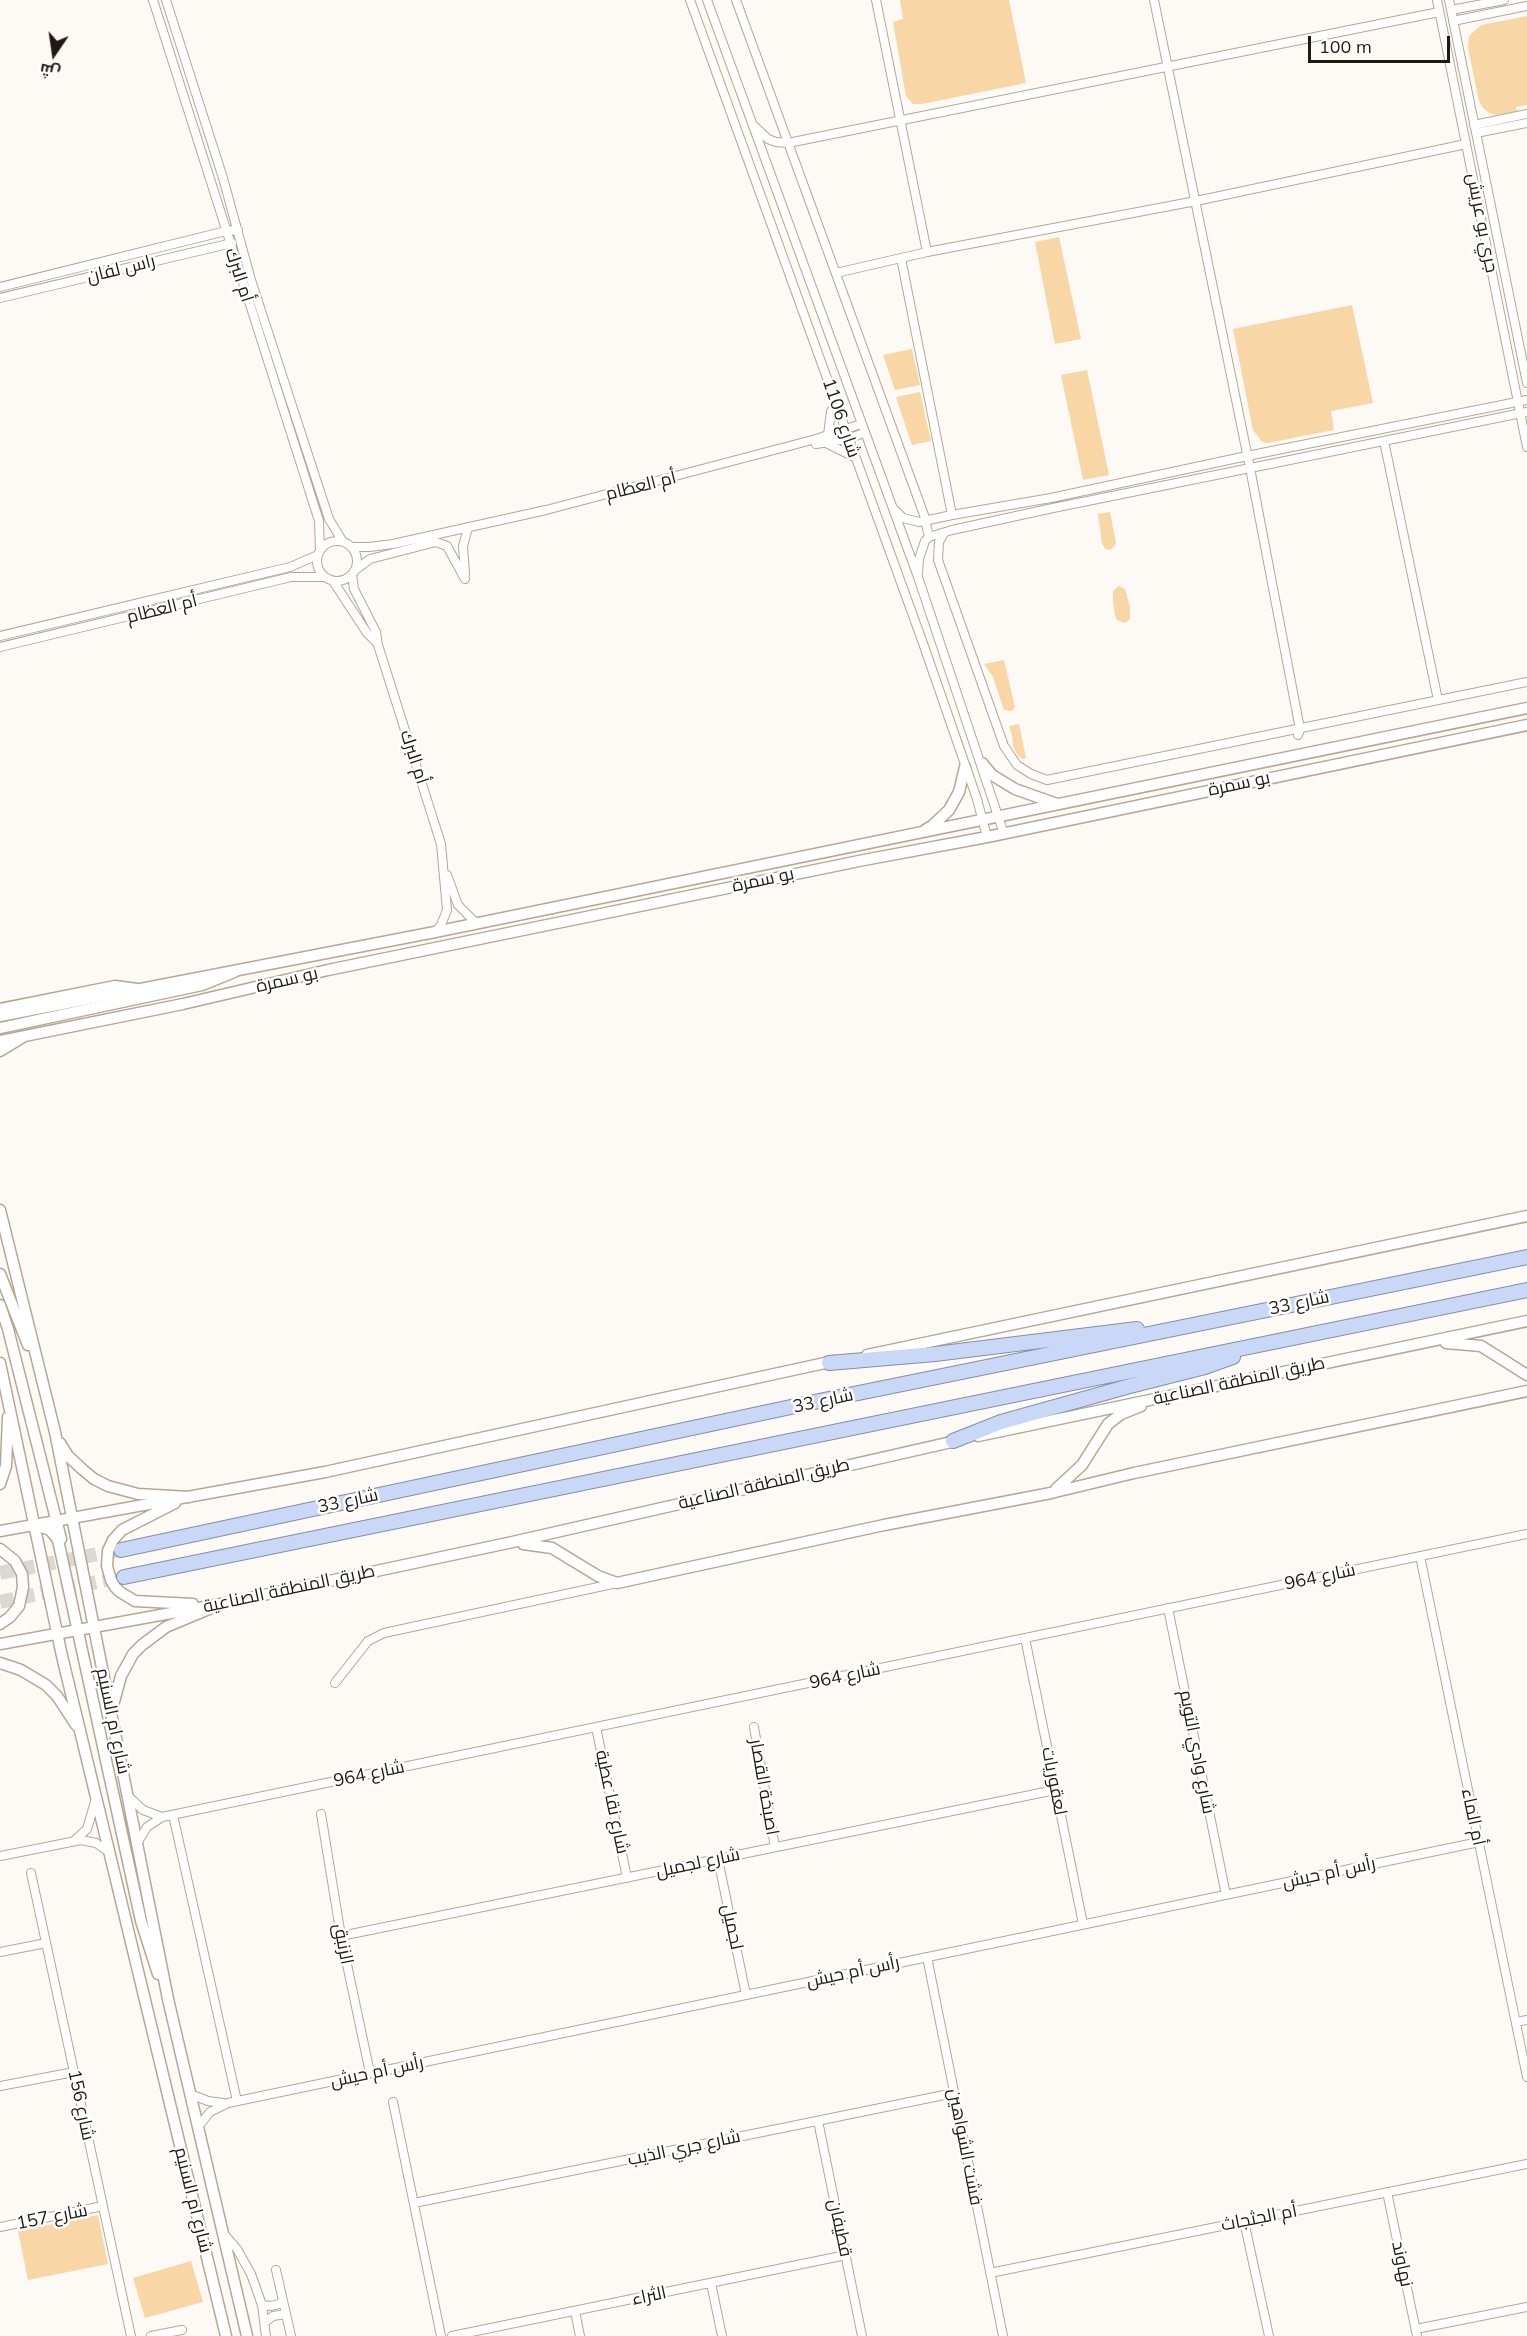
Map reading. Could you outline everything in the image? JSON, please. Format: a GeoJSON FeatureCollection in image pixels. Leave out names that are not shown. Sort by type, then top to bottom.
{"type":"FeatureCollection","features":[{"type":"Feature","properties":{"kind":"highway","name":"شارع 33"},"geometry":{"type":"LineString","coordinates":[[121,1550],[819,1401],[1527,1257]]}},
{"type":"Feature","properties":{"kind":"highway","name":"شارع 33"},"geometry":{"type":"LineString","coordinates":[[124,1577],[1527,1290]]}},
{"type":"Feature","properties":{"kind":"highway"},"geometry":{"type":"LineString","coordinates":[[829,1363],[935,1354],[1097,1333],[1196,1325]]}},
{"type":"Feature","properties":{"kind":"highway"},"geometry":{"type":"LineString","coordinates":[[953,1441],[1012,1419],[1205,1367],[1256,1346]]}},
{"type":"Feature","properties":{"kind":"street","name":"أم البرك"},"geometry":{"type":"LineString","coordinates":[[153,0],[319,521],[319,553]]}},
{"type":"Feature","properties":{"kind":"street","name":"أم البرك"},"geometry":{"type":"LineString","coordinates":[[166,0],[242,241],[252,280],[329,519],[347,545]]}},
{"type":"Feature","properties":{"kind":"street","name":"شارع 1106"},"geometry":{"type":"LineString","coordinates":[[690,0],[829,382],[847,439],[885,538],[987,837]]}},
{"type":"Feature","properties":{"kind":"street","name":"شارع 1106"},"geometry":{"type":"LineString","coordinates":[[707,0],[918,577],[1004,834]]}},
{"type":"Feature","properties":{"kind":"street"},"geometry":{"type":"LineString","coordinates":[[736,0],[926,521],[929,537]]}},
{"type":"Feature","properties":{"kind":"street"},"geometry":{"type":"LineString","coordinates":[[876,0],[927,252]]}},
{"type":"Feature","properties":{"kind":"street"},"geometry":{"type":"LineString","coordinates":[[1154,0],[1250,468],[1299,732]]}},
{"type":"Feature","properties":{"kind":"street","name":"جري بو عريش"},"geometry":{"type":"LineString","coordinates":[[1437,0],[1518,402],[1524,412],[1527,447]]}},
{"type":"Feature","properties":{"kind":"street","name":"جري بو عريش"},"geometry":{"type":"LineString","coordinates":[[1449,0],[1527,383]]}},
{"type":"Feature","properties":{"kind":"street"},"geometry":{"type":"LineString","coordinates":[[1451,10],[1504,0]]}},
{"type":"Feature","properties":{"kind":"street"},"geometry":{"type":"LineString","coordinates":[[1453,21],[1527,6]]}},
{"type":"Feature","properties":{"kind":"street"},"geometry":{"type":"LineString","coordinates":[[752,124],[768,139],[788,143],[1439,12]]}},
{"type":"Feature","properties":{"kind":"street"},"geometry":{"type":"LineString","coordinates":[[1475,129],[1527,114]]}},
{"type":"Feature","properties":{"kind":"street"},"geometry":{"type":"LineString","coordinates":[[1475,129],[1527,123]]}},
{"type":"Feature","properties":{"kind":"street"},"geometry":{"type":"LineString","coordinates":[[836,273],[927,252],[1196,201],[1466,144]]}},
{"type":"Feature","properties":{"kind":"street","name":"راس لفان"},"geometry":{"type":"LineString","coordinates":[[0,287],[226,231],[238,230]]}},
{"type":"Feature","properties":{"kind":"street","name":"راس لفان"},"geometry":{"type":"LineString","coordinates":[[0,298],[242,241]]}},
{"type":"Feature","properties":{"kind":"street"},"geometry":{"type":"LineString","coordinates":[[901,258],[952,514]]}},
{"type":"Feature","properties":{"kind":"street"},"geometry":{"type":"LineString","coordinates":[[242,283],[252,280]]}},
{"type":"Feature","properties":{"kind":"street"},"geometry":{"type":"LineString","coordinates":[[892,508],[908,520],[926,521],[952,514],[1051,498],[1527,400]]}},
{"type":"Feature","properties":{"kind":"street"},"geometry":{"type":"LineString","coordinates":[[836,407],[831,411],[826,439],[854,457]]}},
{"type":"Feature","properties":{"kind":"street"},"geometry":{"type":"LineString","coordinates":[[918,577],[921,549],[929,537],[944,532],[1524,412]]}},
{"type":"Feature","properties":{"kind":"street","name":"أم العظام"},"geometry":{"type":"LineString","coordinates":[[347,545],[369,548],[393,544],[546,510],[779,449],[795,449],[861,424]]}},
{"type":"Feature","properties":{"kind":"street","name":"أم العظام"},"geometry":{"type":"LineString","coordinates":[[826,439],[847,439],[864,433]]}},
{"type":"Feature","properties":{"kind":"street"},"geometry":{"type":"LineString","coordinates":[[1384,441],[1438,700]]}},
{"type":"Feature","properties":{"kind":"street"},"geometry":{"type":"LineString","coordinates":[[353,573],[357,561],[347,545],[334,542],[326,544],[319,553],[318,567],[325,577],[333,581],[345,579],[353,573],[370,559],[436,542],[447,546],[465,579],[463,546],[468,528]]}},
{"type":"Feature","properties":{"kind":"street"},"geometry":{"type":"LineString","coordinates":[[944,532],[939,542],[937,555],[942,573],[1004,746],[1013,760],[1024,770],[1040,778],[1054,779],[1299,732],[1527,682]]}},
{"type":"Feature","properties":{"kind":"street","name":"أم العظام"},"geometry":{"type":"LineString","coordinates":[[0,636],[290,567],[319,553]]}},
{"type":"Feature","properties":{"kind":"street","name":"أم البرك"},"geometry":{"type":"LineString","coordinates":[[353,573],[354,590],[376,632],[378,645],[441,844],[447,910],[441,925],[435,932]]}},
{"type":"Feature","properties":{"kind":"street","name":"أم العظام"},"geometry":{"type":"LineString","coordinates":[[0,647],[291,577],[325,577]]}},
{"type":"Feature","properties":{"kind":"street","name":"أم البرك"},"geometry":{"type":"LineString","coordinates":[[333,581],[367,633],[378,645]]}},
{"type":"Feature","properties":{"kind":"street"},"geometry":{"type":"LineString","coordinates":[[152,599],[155,611]]}},
{"type":"Feature","properties":{"kind":"street","name":"بو سمرة"},"geometry":{"type":"LineString","coordinates":[[0,1016],[435,932],[1527,708]]}},
{"type":"Feature","properties":{"kind":"street","name":"بو سمرة"},"geometry":{"type":"LineString","coordinates":[[0,1041],[183,1004],[328,970],[864,860],[1004,834],[1527,724]]}},
{"type":"Feature","properties":{"kind":"street"},"geometry":{"type":"LineString","coordinates":[[982,763],[992,775],[1015,789],[1058,804]]}},
{"type":"Feature","properties":{"kind":"street"},"geometry":{"type":"LineString","coordinates":[[919,833],[932,826],[949,810],[959,792],[965,767]]}},
{"type":"Feature","properties":{"kind":"street","name":"أم البرك"},"geometry":{"type":"LineString","coordinates":[[445,870],[458,905],[476,923]]}},
{"type":"Feature","properties":{"kind":"street"},"geometry":{"type":"LineString","coordinates":[[0,1028],[202,985],[234,972]]}},
{"type":"Feature","properties":{"kind":"street"},"geometry":{"type":"LineString","coordinates":[[0,1009],[114,986],[137,989]]}},
{"type":"Feature","properties":{"kind":"street"},"geometry":{"type":"LineString","coordinates":[[0,1051],[23,1037]]}},
{"type":"Feature","properties":{"kind":"street","name":"شارع ام السنيم"},"geometry":{"type":"LineString","coordinates":[[0,1210],[55,1432],[168,1999],[247,2336]]}},
{"type":"Feature","properties":{"kind":"street"},"geometry":{"type":"LineString","coordinates":[[829,1363],[1527,1216]]}},
{"type":"Feature","properties":{"kind":"street"},"geometry":{"type":"LineString","coordinates":[[0,1274],[43,1384]]}},
{"type":"Feature","properties":{"kind":"street"},"geometry":{"type":"LineString","coordinates":[[0,1305],[57,1521],[79,1617],[84,1624],[94,1626]]}},
{"type":"Feature","properties":{"kind":"street","name":"طريق المنطقة الصناعية"},"geometry":{"type":"LineString","coordinates":[[0,1644],[221,1604],[508,1543],[953,1441],[1527,1321]]}},
{"type":"Feature","properties":{"kind":"street"},"geometry":{"type":"LineString","coordinates":[[1412,1345],[1460,1343],[1481,1346],[1527,1375]]}},
{"type":"Feature","properties":{"kind":"street","name":"شارع ام السنيم"},"geometry":{"type":"LineString","coordinates":[[0,1363],[96,1799],[226,2336]]}},
{"type":"Feature","properties":{"kind":"street","name":"شارع 33"},"geometry":{"type":"LineString","coordinates":[[0,1532],[325,1472],[829,1363]]}},
{"type":"Feature","properties":{"kind":"street"},"geometry":{"type":"LineString","coordinates":[[335,1683],[368,1641],[384,1633],[884,1525],[1051,1493],[1134,1473],[1527,1391]]}},
{"type":"Feature","properties":{"kind":"street"},"geometry":{"type":"LineString","coordinates":[[0,1484],[8,1450],[7,1393]]}},
{"type":"Feature","properties":{"kind":"street"},"geometry":{"type":"LineString","coordinates":[[1051,1493],[1082,1465],[1108,1424],[1121,1414],[1174,1394]]}},
{"type":"Feature","properties":{"kind":"street"},"geometry":{"type":"LineString","coordinates":[[55,1432],[68,1455],[94,1479],[114,1488],[138,1494],[189,1497]]}},
{"type":"Feature","properties":{"kind":"street"},"geometry":{"type":"LineString","coordinates":[[189,1497],[122,1530],[113,1540],[108,1551],[108,1572],[120,1592],[135,1601],[151,1604],[221,1604]]}},
{"type":"Feature","properties":{"kind":"street"},"geometry":{"type":"LineString","coordinates":[[36,1525],[50,1530],[58,1540],[141,1921],[168,1999]]}},
{"type":"Feature","properties":{"kind":"street","name":"شارع 964"},"geometry":{"type":"LineString","coordinates":[[162,1817],[1527,1534]]}},
{"type":"Feature","properties":{"kind":"street"},"geometry":{"type":"LineString","coordinates":[[508,1543],[537,1544],[552,1548],[598,1576],[617,1583]]}},
{"type":"Feature","properties":{"kind":"street"},"geometry":{"type":"LineString","coordinates":[[0,1549],[15,1562],[22,1574],[23,1587],[19,1605],[10,1617],[0,1624]]}},
{"type":"Feature","properties":{"kind":"street","name":"أم الماء"},"geometry":{"type":"LineString","coordinates":[[1420,1556],[1527,2078]]}},
{"type":"Feature","properties":{"kind":"street"},"geometry":{"type":"LineString","coordinates":[[111,1713],[121,1676],[133,1654],[142,1645],[166,1627],[221,1604]]}},
{"type":"Feature","properties":{"kind":"street","name":"شارع وادي التويم"},"geometry":{"type":"LineString","coordinates":[[1168,1608],[1226,1895]]}},
{"type":"Feature","properties":{"kind":"street","name":"لعقوريات"},"geometry":{"type":"LineString","coordinates":[[1024,1638],[1083,1924]]}},
{"type":"Feature","properties":{"kind":"street"},"geometry":{"type":"LineString","coordinates":[[0,1663],[21,1670],[46,1685],[57,1696],[81,1734]]}},
{"type":"Feature","properties":{"kind":"street","name":"شارع نقا عطية"},"geometry":{"type":"LineString","coordinates":[[596,1727],[627,1878]]}},
{"type":"Feature","properties":{"kind":"street","name":"اصبخة القصار"},"geometry":{"type":"LineString","coordinates":[[754,1727],[775,1847]]}},
{"type":"Feature","properties":{"kind":"street","name":"شارع لجميل"},"geometry":{"type":"LineString","coordinates":[[341,1936],[1055,1790]]}},
{"type":"Feature","properties":{"kind":"street"},"geometry":{"type":"LineString","coordinates":[[129,1797],[143,1810],[162,1817]]}},
{"type":"Feature","properties":{"kind":"street"},"geometry":{"type":"LineString","coordinates":[[74,1840],[87,1829],[96,1799]]}},
{"type":"Feature","properties":{"kind":"street","name":"الزنبق"},"geometry":{"type":"LineString","coordinates":[[321,1814],[341,1936],[370,2073]]}},
{"type":"Feature","properties":{"kind":"street"},"geometry":{"type":"LineString","coordinates":[[173,1815],[237,2101]]}},
{"type":"Feature","properties":{"kind":"street"},"geometry":{"type":"LineString","coordinates":[[138,1842],[147,1827],[162,1817]]}},
{"type":"Feature","properties":{"kind":"street"},"geometry":{"type":"LineString","coordinates":[[0,1856],[74,1840],[96,1843],[109,1852]]}},
{"type":"Feature","properties":{"kind":"street","name":"رأس أم حيش"},"geometry":{"type":"LineString","coordinates":[[198,2127],[210,2112],[228,2103],[1479,1842]]}},
{"type":"Feature","properties":{"kind":"street","name":"لجميل"},"geometry":{"type":"LineString","coordinates":[[718,1859],[746,1995]]}},
{"type":"Feature","properties":{"kind":"street","name":"شارع 156"},"geometry":{"type":"LineString","coordinates":[[31,1873],[131,2336]]}},
{"type":"Feature","properties":{"kind":"street"},"geometry":{"type":"LineString","coordinates":[[0,1952],[46,1943]]}},
{"type":"Feature","properties":{"kind":"street","name":"فشت الشواهين"},"geometry":{"type":"LineString","coordinates":[[927,1957],[1003,2336]]}},
{"type":"Feature","properties":{"kind":"street"},"geometry":{"type":"LineString","coordinates":[[1515,2022],[1527,2020]]}},
{"type":"Feature","properties":{"kind":"street"},"geometry":{"type":"LineString","coordinates":[[0,2086],[74,2072]]}},
{"type":"Feature","properties":{"kind":"street","name":"شارع جري الذيب"},"geometry":{"type":"LineString","coordinates":[[414,2204],[954,2093]]}},
{"type":"Feature","properties":{"kind":"street","name":"رأس أم حيش"},"geometry":{"type":"LineString","coordinates":[[190,2094],[208,2102],[228,2103]]}},
{"type":"Feature","properties":{"kind":"street"},"geometry":{"type":"LineString","coordinates":[[393,2102],[441,2336]]}},
{"type":"Feature","properties":{"kind":"street","name":"قطيفان"},"geometry":{"type":"LineString","coordinates":[[818,2121],[862,2336]]}},
{"type":"Feature","properties":{"kind":"street","name":"أم الجثجاث"},"geometry":{"type":"LineString","coordinates":[[990,2273],[1527,2164]]}},
{"type":"Feature","properties":{"kind":"street","name":"نهاوند"},"geometry":{"type":"LineString","coordinates":[[1387,2192],[1417,2333]]}},
{"type":"Feature","properties":{"kind":"street","name":"شارع 157"},"geometry":{"type":"LineString","coordinates":[[0,2227],[103,2206]]}},
{"type":"Feature","properties":{"kind":"street"},"geometry":{"type":"LineString","coordinates":[[1244,2221],[1269,2336]]}},
{"type":"Feature","properties":{"kind":"street","name":"شارع ام السنيم"},"geometry":{"type":"LineString","coordinates":[[222,2232],[244,2261],[262,2305],[266,2336]]}},
{"type":"Feature","properties":{"kind":"street","name":"الثراء"},"geometry":{"type":"LineString","coordinates":[[452,2336],[846,2255]]}},
{"type":"Feature","properties":{"kind":"street"},"geometry":{"type":"LineString","coordinates":[[276,2270],[291,2336]]}},
{"type":"Feature","properties":{"kind":"street"},"geometry":{"type":"LineString","coordinates":[[711,2283],[722,2336]]}},
{"type":"Feature","properties":{"kind":"street"},"geometry":{"type":"LineString","coordinates":[[262,2305],[271,2306],[283,2303]]}},
{"type":"Feature","properties":{"kind":"street"},"geometry":{"type":"LineString","coordinates":[[1417,2333],[1527,2307]]}},
{"type":"Feature","properties":{"kind":"street"},"geometry":{"type":"LineString","coordinates":[[575,2311],[580,2336]]}},
{"type":"Feature","properties":{"kind":"street"},"geometry":{"type":"LineString","coordinates":[[265,2322],[273,2316],[285,2314]]}},
{"type":"Feature","properties":{"kind":"street"},"geometry":{"type":"LineString","coordinates":[[151,2336],[182,2330]]}},
{"type":"Feature","properties":{"kind":"shaded area"},"geometry":{"type":"Polygon","coordinates":[[[900,0],[1009,0],[1026,83],[913,104],[906,96],[893,22],[903,19],[900,0]]]}},
{"type":"Feature","properties":{"kind":"shaded area"},"geometry":{"type":"Polygon","coordinates":[[[1527,16],[1527,105],[1516,107],[1517,111],[1497,115],[1489,113],[1479,101],[1468,48],[1469,36],[1481,25],[1527,16]]]}},
{"type":"Feature","properties":{"kind":"shaded area"},"geometry":{"type":"Polygon","coordinates":[[[1059,237],[1081,339],[1055,344],[1035,242],[1059,237]]]}},
{"type":"Feature","properties":{"kind":"shaded area"},"geometry":{"type":"Polygon","coordinates":[[[1352,305],[1373,403],[1331,411],[1334,430],[1268,443],[1262,442],[1253,430],[1233,329],[1352,305]]]}},
{"type":"Feature","properties":{"kind":"shaded area"},"geometry":{"type":"Polygon","coordinates":[[[912,349],[920,385],[895,390],[883,355],[912,349]]]}},
{"type":"Feature","properties":{"kind":"shaded area"},"geometry":{"type":"Polygon","coordinates":[[[1087,370],[1109,475],[1083,480],[1061,375],[1087,370]]]}},
{"type":"Feature","properties":{"kind":"shaded area"},"geometry":{"type":"Polygon","coordinates":[[[920,392],[931,441],[912,445],[896,397],[920,392]]]}},
{"type":"Feature","properties":{"kind":"shaded area"},"geometry":{"type":"Polygon","coordinates":[[[1110,512],[1116,543],[1110,550],[1105,549],[1102,543],[1098,514],[1110,512]]]}},
{"type":"Feature","properties":{"kind":"shaded area"},"geometry":{"type":"Polygon","coordinates":[[[1119,586],[1125,589],[1130,607],[1130,619],[1125,623],[1117,620],[1115,615],[1113,591],[1119,586]]]}},
{"type":"Feature","properties":{"kind":"shaded area"},"geometry":{"type":"Polygon","coordinates":[[[1004,660],[1015,707],[1012,711],[1004,710],[993,677],[984,664],[1004,660]]]}},
{"type":"Feature","properties":{"kind":"shaded area"},"geometry":{"type":"Polygon","coordinates":[[[1019,724],[1026,758],[1023,759],[1018,756],[1013,746],[1009,726],[1019,724]]]}},
{"type":"Feature","properties":{"kind":"shaded area"},"geometry":{"type":"Polygon","coordinates":[[[98,2215],[108,2264],[28,2280],[18,2231],[98,2215]]]}},
{"type":"Feature","properties":{"kind":"shaded area"},"geometry":{"type":"Polygon","coordinates":[[[191,2261],[203,2302],[145,2318],[133,2278],[191,2261]]]}},
{"type":"Feature","properties":{"kind":"tunnel"},"geometry":{"type":"LineString","coordinates":[[0,1573],[119,1550]]}},
{"type":"Feature","properties":{"kind":"tunnel"},"geometry":{"type":"LineString","coordinates":[[0,1602],[121,1577]]}}]}
